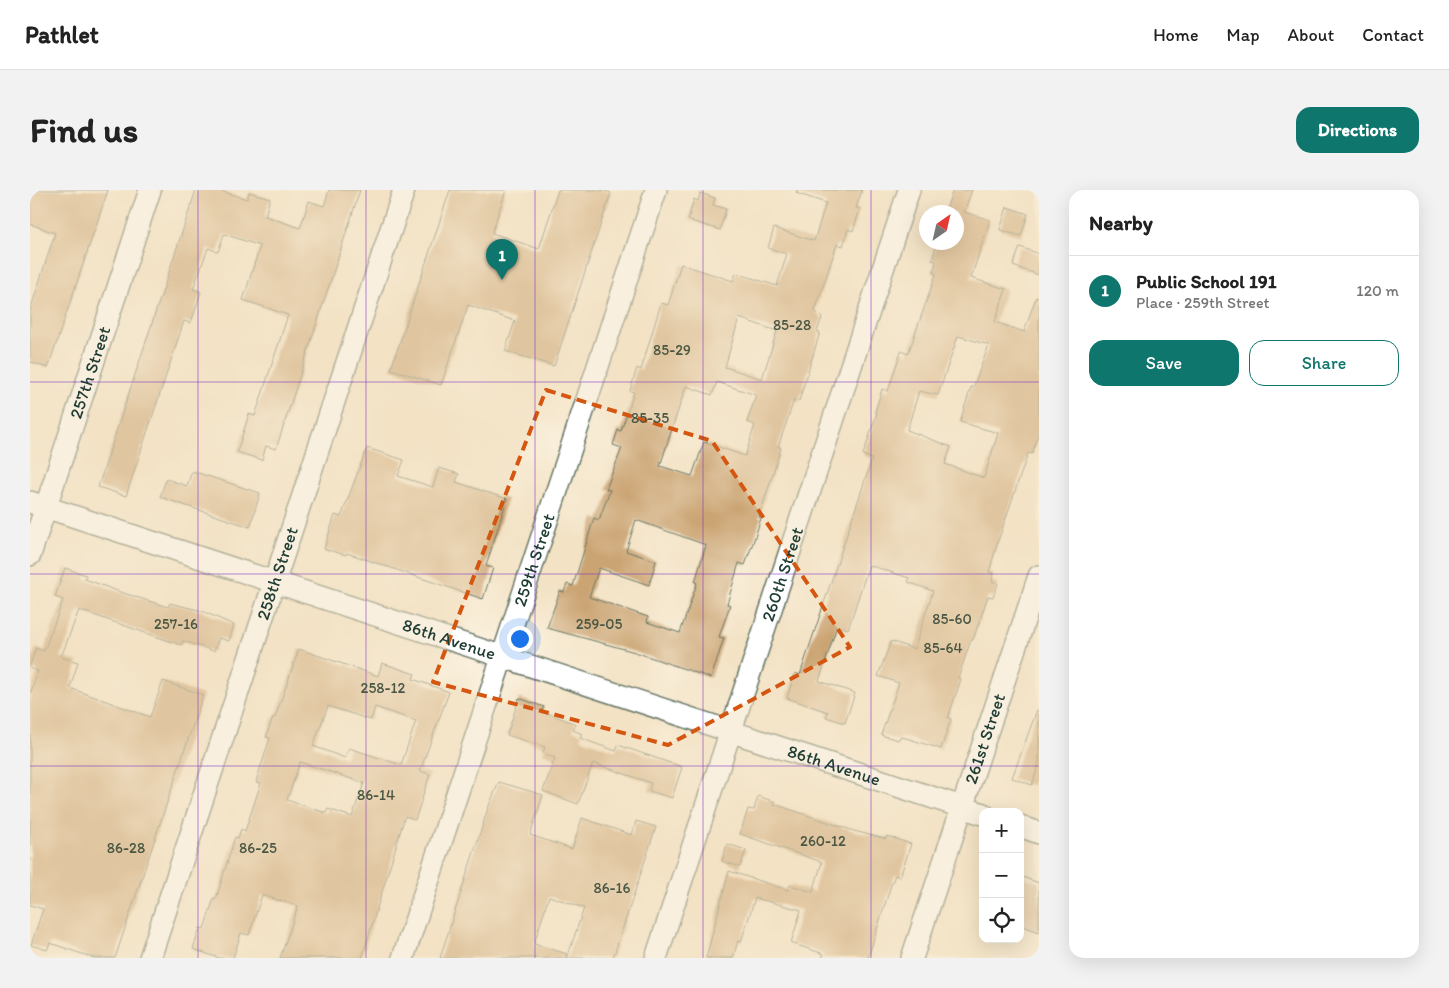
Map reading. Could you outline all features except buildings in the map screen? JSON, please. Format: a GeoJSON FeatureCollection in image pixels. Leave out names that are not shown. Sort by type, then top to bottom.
{"type":"FeatureCollection","features":[{"type":"Feature","properties":{"kind":"street","name":"257th Street"},"geometry":{"type":"LineString","coordinates":[[30,556],[38,505],[150,190]]}},
{"type":"Feature","properties":{"kind":"street","name":"258th Street"},"geometry":{"type":"LineString","coordinates":[[150,958],[404,190]]}},
{"type":"Feature","properties":{"kind":"street","name":"259th Street"},"geometry":{"type":"LineString","coordinates":[[403,958],[656,190]]}},
{"type":"Feature","properties":{"kind":"street","name":"260th Street"},"geometry":{"type":"LineString","coordinates":[[656,958],[909,190]]}},
{"type":"Feature","properties":{"kind":"street","name":"86th Avenue"},"geometry":{"type":"LineString","coordinates":[[38,505],[730,733],[979,813]]}},
{"type":"Feature","properties":{"kind":"street","name":"261st Street"},"geometry":{"type":"LineString","coordinates":[[912,958],[1039,576]]}},
{"type":"Feature","properties":{"kind":"street"},"geometry":{"type":"LineString","coordinates":[[1024,827],[1039,833]]}},
{"type":"Feature","properties":{"kind":"highlighted area"},"geometry":{"type":"Polygon","coordinates":[[[546,390],[712,441],[850,647],[668,745],[433,682],[546,390]]]}},
{"type":"Feature","properties":{"kind":"place","name":"Public School 191"},"geometry":{"type":"Point","coordinates":[502,280]}}]}
